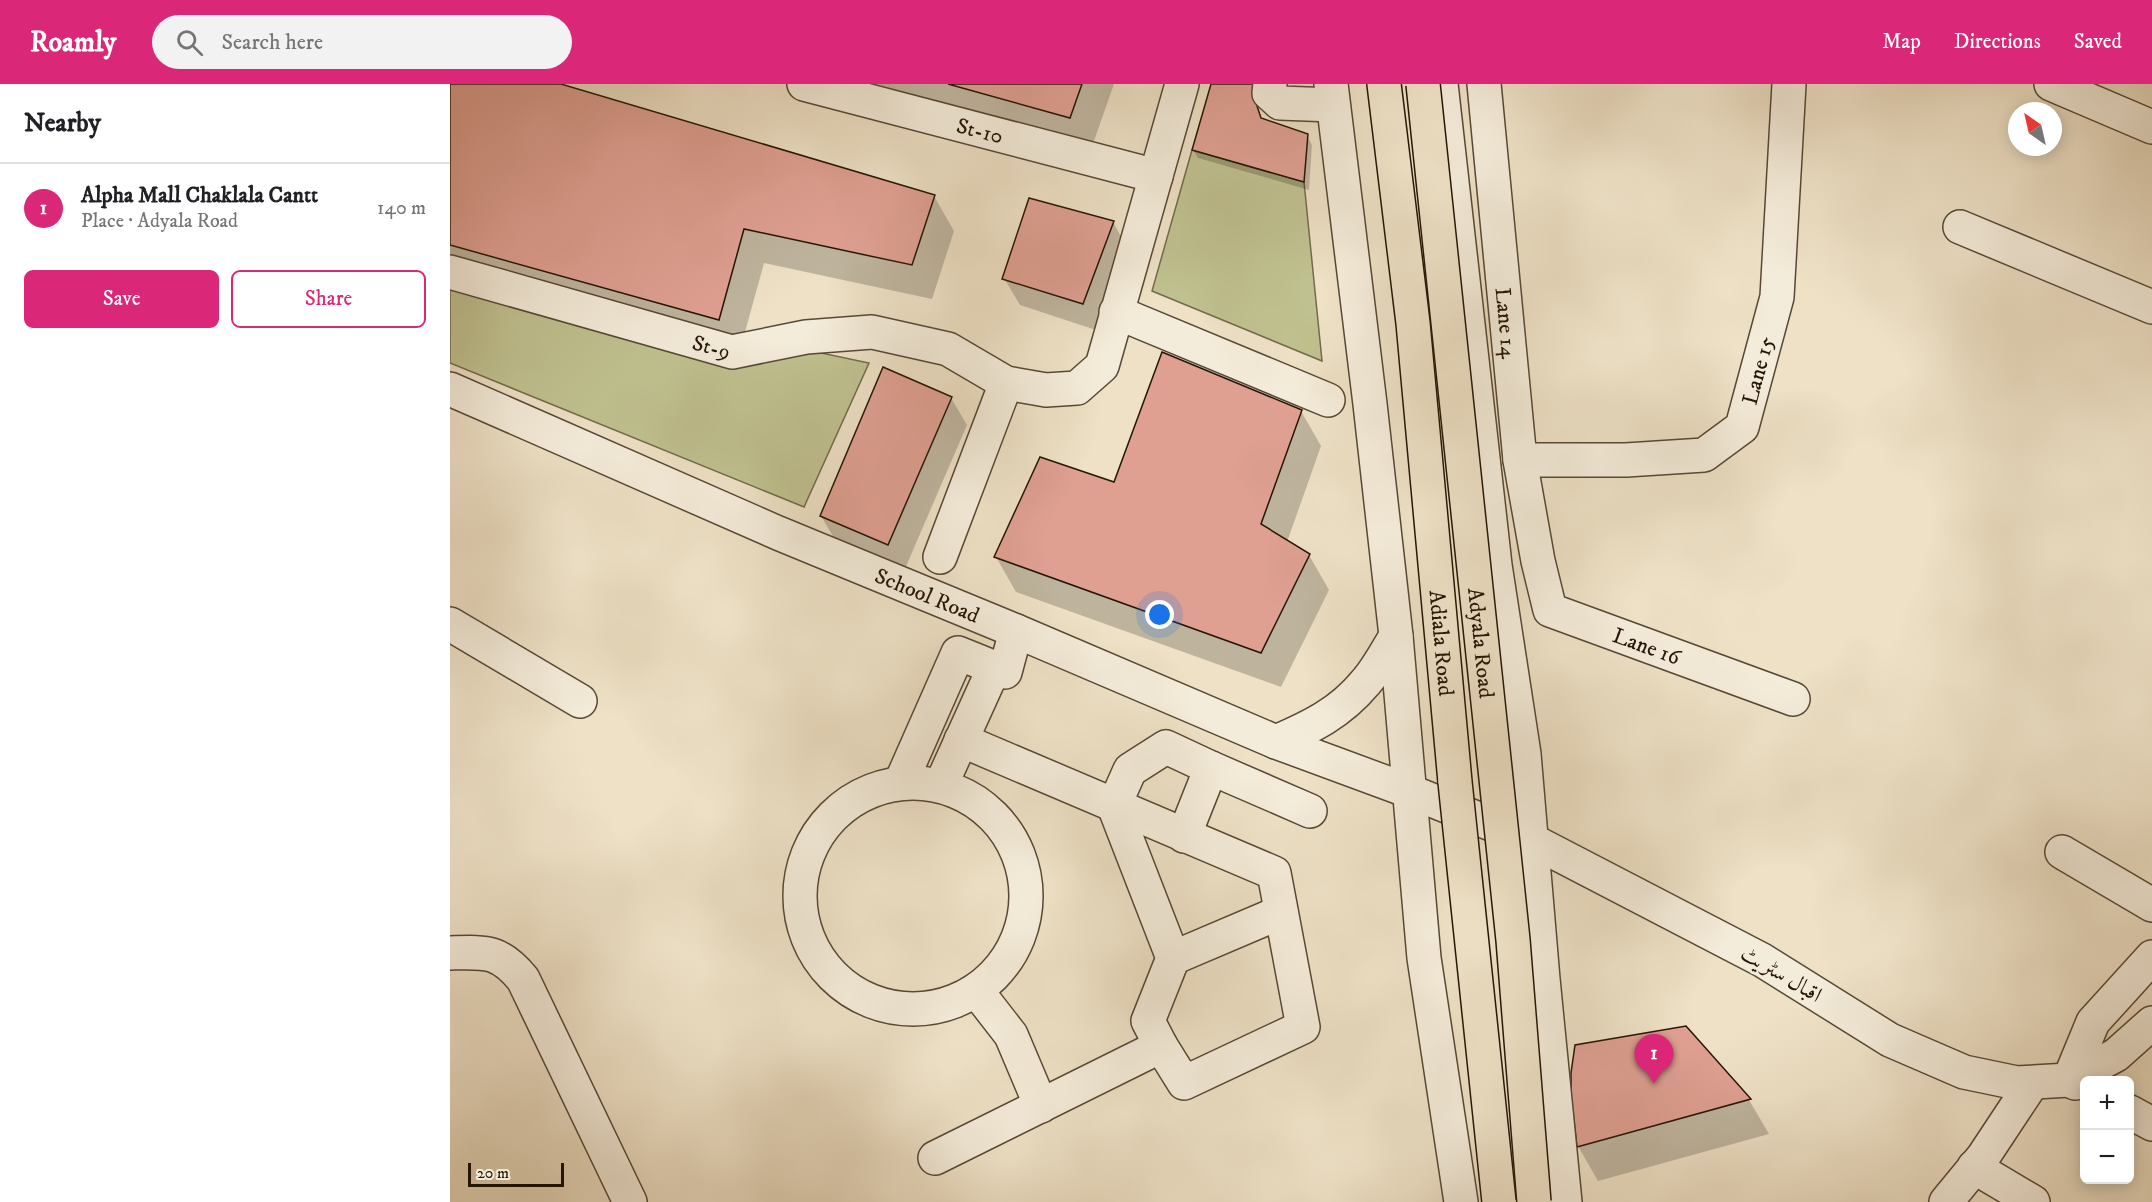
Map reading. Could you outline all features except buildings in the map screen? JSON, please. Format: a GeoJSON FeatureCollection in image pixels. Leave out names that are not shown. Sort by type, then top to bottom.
{"type":"FeatureCollection","features":[{"type":"Feature","properties":{"kind":"main road","name":"Adiala Road"},"geometry":{"type":"LineString","coordinates":[[1383,84],[1413,323],[1455,782],[1499,1202]]}},
{"type":"Feature","properties":{"kind":"main road","name":"Adyala Road"},"geometry":{"type":"LineString","coordinates":[[1423,84],[1513,940],[1534,1202]]}},
{"type":"Feature","properties":{"kind":"street","name":"St-10"},"geometry":{"type":"LineString","coordinates":[[804,84],[1156,176]]}},
{"type":"Feature","properties":{"kind":"street"},"geometry":{"type":"LineString","coordinates":[[940,557],[1006,383],[1046,390],[1077,388],[1102,366],[1182,84]]}},
{"type":"Feature","properties":{"kind":"street"},"geometry":{"type":"LineString","coordinates":[[1270,84],[1269,93],[1280,103],[1332,95],[1396,636],[1424,958],[1461,1202]]}},
{"type":"Feature","properties":{"kind":"street"},"geometry":{"type":"LineString","coordinates":[[1441,84],[1495,565],[1524,754],[1530,840],[1565,1202]]}},
{"type":"Feature","properties":{"kind":"street","name":"Lane 14"},"geometry":{"type":"LineString","coordinates":[[1484,84],[1520,460],[1538,561]]}},
{"type":"Feature","properties":{"kind":"street","name":"Lane 15"},"geometry":{"type":"LineString","coordinates":[[1520,460],[1626,460],[1704,455],[1742,427],[1777,297],[1790,84]]}},
{"type":"Feature","properties":{"kind":"street"},"geometry":{"type":"LineString","coordinates":[[2052,84],[2152,127]]}},
{"type":"Feature","properties":{"kind":"street"},"geometry":{"type":"LineString","coordinates":[[1960,227],[2152,307]]}},
{"type":"Feature","properties":{"kind":"street","name":"St-9"},"geometry":{"type":"LineString","coordinates":[[450,272],[732,352],[806,337],[872,332],[948,349],[1006,383]]}},
{"type":"Feature","properties":{"kind":"street"},"geometry":{"type":"LineString","coordinates":[[1116,312],[1328,400]]}},
{"type":"Feature","properties":{"kind":"street","name":"School Road"},"geometry":{"type":"LineString","coordinates":[[450,389],[778,533],[1276,742],[1409,791]]}},
{"type":"Feature","properties":{"kind":"street","name":"Lane 16"},"geometry":{"type":"LineString","coordinates":[[1538,561],[1550,610],[1793,699]]}},
{"type":"Feature","properties":{"kind":"street"},"geometry":{"type":"LineString","coordinates":[[450,624],[579,701]]}},
{"type":"Feature","properties":{"kind":"street"},"geometry":{"type":"LineString","coordinates":[[901,782],[958,653],[1005,672],[1016,631]]}},
{"type":"Feature","properties":{"kind":"street"},"geometry":{"type":"LineString","coordinates":[[1276,742],[1318,723],[1344,705],[1366,683],[1396,636]]}},
{"type":"Feature","properties":{"kind":"street"},"geometry":{"type":"LineString","coordinates":[[941,785],[994,668]]}},
{"type":"Feature","properties":{"kind":"street"},"geometry":{"type":"LineString","coordinates":[[961,740],[1114,806],[1184,836],[1274,873],[1303,1028],[1184,1083],[1148,1021],[1173,958],[1114,806],[1130,770],[1166,747],[1310,811]]}},
{"type":"Feature","properties":{"kind":"street"},"geometry":{"type":"LineString","coordinates":[[1184,836],[1211,768]]}},
{"type":"Feature","properties":{"kind":"street"},"geometry":{"type":"LineString","coordinates":[[901,782],[941,785],[977,801],[1006,828],[1023,864],[1027,904],[1017,942],[995,975],[963,999],[924,1010],[884,1007],[848,991],[820,963],[802,927],[798,888],[808,849],[831,816],[863,793],[901,782]]}},
{"type":"Feature","properties":{"kind":"street","name":"اقبال سٹریٹ"},"geometry":{"type":"LineString","coordinates":[[1409,791],[1530,840],[1762,960],[1890,1040],[1964,1072],[2017,1083],[2077,1084],[2152,1023]]}},
{"type":"Feature","properties":{"kind":"street"},"geometry":{"type":"LineString","coordinates":[[2062,852],[2152,905]]}},
{"type":"Feature","properties":{"kind":"street"},"geometry":{"type":"LineString","coordinates":[[1173,958],[1281,912]]}},
{"type":"Feature","properties":{"kind":"street"},"geometry":{"type":"LineString","coordinates":[[450,953],[486,952],[509,962],[523,979],[630,1202]]}},
{"type":"Feature","properties":{"kind":"street"},"geometry":{"type":"LineString","coordinates":[[2077,1084],[2093,1022],[2152,957]]}},
{"type":"Feature","properties":{"kind":"street"},"geometry":{"type":"LineString","coordinates":[[976,990],[1011,1035],[1041,1106]]}},
{"type":"Feature","properties":{"kind":"street"},"geometry":{"type":"LineString","coordinates":[[935,1158],[1161,1046]]}},
{"type":"Feature","properties":{"kind":"street"},"geometry":{"type":"LineString","coordinates":[[1946,1202],[1974,1167],[2032,1083]]}},
{"type":"Feature","properties":{"kind":"street"},"geometry":{"type":"LineString","coordinates":[[2134,1114],[2152,1124]]}},
{"type":"Feature","properties":{"kind":"street"},"geometry":{"type":"LineString","coordinates":[[1974,1167],[2033,1202]]}},
{"type":"Feature","properties":{"kind":"green space"},"geometry":{"type":"Polygon","coordinates":[[[1192,150],[1304,182],[1322,361],[1152,291],[1192,150]]]}},
{"type":"Feature","properties":{"kind":"green space"},"geometry":{"type":"Polygon","coordinates":[[[450,275],[869,363],[804,507],[450,363],[450,275]]]}},
{"type":"Feature","properties":{"kind":"place","name":"Alpha Mall Chaklala Cantt"},"geometry":{"type":"Point","coordinates":[1654,1084]}}]}
